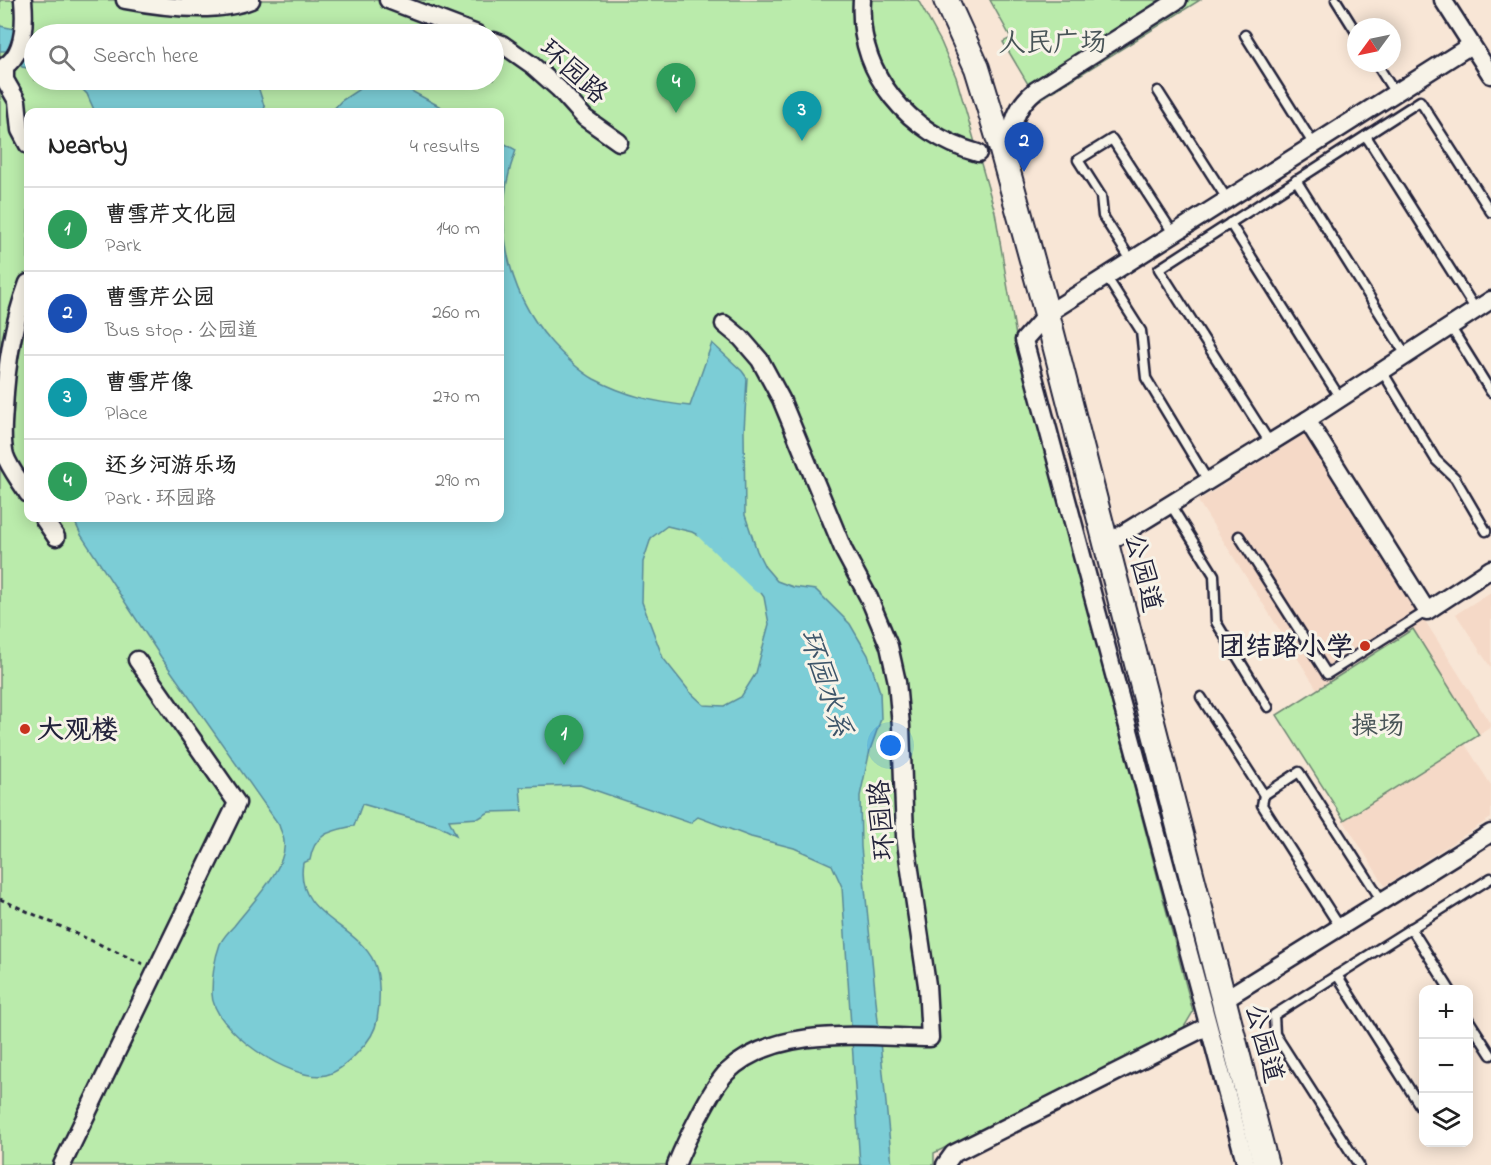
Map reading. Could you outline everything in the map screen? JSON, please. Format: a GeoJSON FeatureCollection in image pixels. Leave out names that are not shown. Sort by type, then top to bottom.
{"type":"FeatureCollection","features":[{"type":"Feature","properties":{"kind":"main road","name":"公园道"},"geometry":{"type":"LineString","coordinates":[[946,0],[977,68],[995,124],[1047,314],[1266,1165]]}},
{"type":"Feature","properties":{"kind":"street"},"geometry":{"type":"LineString","coordinates":[[23,0],[24,24]]}},
{"type":"Feature","properties":{"kind":"street"},"geometry":{"type":"LineString","coordinates":[[125,0],[203,8],[240,4],[251,0]]}},
{"type":"Feature","properties":{"kind":"street"},"geometry":{"type":"LineString","coordinates":[[388,0],[451,24]]}},
{"type":"Feature","properties":{"kind":"street"},"geometry":{"type":"LineString","coordinates":[[862,0],[865,40],[875,69],[889,93],[908,116],[929,132],[958,147],[978,153]]}},
{"type":"Feature","properties":{"kind":"street"},"geometry":{"type":"LineString","coordinates":[[1012,138],[1012,126],[1024,99],[1178,0]]}},
{"type":"Feature","properties":{"kind":"street"},"geometry":{"type":"LineString","coordinates":[[1443,0],[1491,75]]}},
{"type":"Feature","properties":{"kind":"street"},"geometry":{"type":"LineString","coordinates":[[24,26],[15,59],[5,66],[5,80],[17,101],[20,130],[24,138]]}},
{"type":"Feature","properties":{"kind":"street","name":"环园路"},"geometry":{"type":"LineString","coordinates":[[504,45],[559,88],[585,118],[619,142]]}},
{"type":"Feature","properties":{"kind":"street"},"geometry":{"type":"LineString","coordinates":[[1246,1165],[1024,340],[1047,314],[1471,45]]}},
{"type":"Feature","properties":{"kind":"street"},"geometry":{"type":"LineString","coordinates":[[24,295],[10,349],[2,438],[6,456],[24,487]]}},
{"type":"Feature","properties":{"kind":"street"},"geometry":{"type":"LineString","coordinates":[[1106,544],[1307,420],[1491,300]]}},
{"type":"Feature","properties":{"kind":"street","name":"环园路"},"geometry":{"type":"LineString","coordinates":[[676,1165],[708,1101],[726,1073],[760,1049],[822,1036],[930,1038],[927,986],[905,836],[899,704],[889,646],[870,598],[844,551],[781,399],[760,360],[741,338],[724,324]]}},
{"type":"Feature","properties":{"kind":"street"},"geometry":{"type":"LineString","coordinates":[[1307,420],[1427,611],[1491,569]]}},
{"type":"Feature","properties":{"kind":"street"},"geometry":{"type":"LineString","coordinates":[[46,522],[56,537]]}},
{"type":"Feature","properties":{"kind":"street"},"geometry":{"type":"LineString","coordinates":[[62,1165],[237,803],[137,660]]}},
{"type":"Feature","properties":{"kind":"street"},"geometry":{"type":"LineString","coordinates":[[1223,1000],[1491,833]]}},
{"type":"Feature","properties":{"kind":"street"},"geometry":{"type":"LineString","coordinates":[[945,1165],[953,1154],[1208,1026]]}},
{"type":"Feature","properties":{"kind":"lane"},"geometry":{"type":"LineString","coordinates":[[1336,0],[1347,18]]}},
{"type":"Feature","properties":{"kind":"lane"},"geometry":{"type":"LineString","coordinates":[[1245,35],[1314,145]]}},
{"type":"Feature","properties":{"kind":"lane"},"geometry":{"type":"LineString","coordinates":[[1382,72],[1395,93]]}},
{"type":"Feature","properties":{"kind":"lane"},"geometry":{"type":"LineString","coordinates":[[1158,91],[1227,199]]}},
{"type":"Feature","properties":{"kind":"lane"},"geometry":{"type":"LineString","coordinates":[[1270,443],[1159,269],[1420,101],[1491,212]]}},
{"type":"Feature","properties":{"kind":"lane"},"geometry":{"type":"LineString","coordinates":[[1366,136],[1476,310]]}},
{"type":"Feature","properties":{"kind":"lane"},"geometry":{"type":"LineString","coordinates":[[1131,260],[1103,216],[1101,196],[1078,160],[1112,139],[1173,233]]}},
{"type":"Feature","properties":{"kind":"lane"},"geometry":{"type":"LineString","coordinates":[[1296,180],[1406,355]]}},
{"type":"Feature","properties":{"kind":"lane"},"geometry":{"type":"LineString","coordinates":[[1230,223],[1340,398]]}},
{"type":"Feature","properties":{"kind":"lane"},"geometry":{"type":"LineString","coordinates":[[1106,276],[1141,331],[1146,378],[1208,481]]}},
{"type":"Feature","properties":{"kind":"lane"},"geometry":{"type":"LineString","coordinates":[[1450,326],[1491,392]]}},
{"type":"Feature","properties":{"kind":"lane"},"geometry":{"type":"LineString","coordinates":[[1382,371],[1436,460],[1455,478],[1486,531]]}},
{"type":"Feature","properties":{"kind":"lane"},"geometry":{"type":"LineString","coordinates":[[1170,504],[1214,575],[1216,622],[1269,707]]}},
{"type":"Feature","properties":{"kind":"lane"},"geometry":{"type":"LineString","coordinates":[[1239,536],[1327,674],[1427,611]]}},
{"type":"Feature","properties":{"kind":"lane"},"geometry":{"type":"LineString","coordinates":[[1202,697],[1264,795],[1262,805],[1340,927]]}},
{"type":"Feature","properties":{"kind":"lane"},"geometry":{"type":"LineString","coordinates":[[1264,795],[1299,772],[1382,901]]}},
{"type":"Feature","properties":{"kind":"lane"},"geometry":{"type":"LineString","coordinates":[[1359,1165],[1275,1034],[1274,1015],[1491,878]]}},
{"type":"Feature","properties":{"kind":"lane"},"geometry":{"type":"LineString","coordinates":[[1411,928],[1447,985]]}},
{"type":"Feature","properties":{"kind":"lane"},"geometry":{"type":"LineString","coordinates":[[1337,975],[1419,1104]]}},
{"type":"Feature","properties":{"kind":"lane"},"geometry":{"type":"LineString","coordinates":[[1473,1027],[1491,1055]]}},
{"type":"Feature","properties":{"kind":"path"},"geometry":{"type":"LineString","coordinates":[[0,899],[157,970]]}},
{"type":"Feature","properties":{"kind":"shaded area","name":"团结路小学"},"geometry":{"type":"Polygon","coordinates":[[[1306,433],[1491,725],[1465,744],[1491,785],[1491,818],[1385,886],[1277,715],[1317,689],[1198,501],[1306,433]]]}},
{"type":"Feature","properties":{"kind":"shaded area"},"geometry":{"type":"Polygon","coordinates":[[[1491,592],[1491,668],[1456,614],[1491,592]]]}},
{"type":"Feature","properties":{"kind":"green space"},"geometry":{"type":"Polygon","coordinates":[[[0,0],[918,0],[941,42],[956,77],[995,212],[1017,342],[1193,1012],[1180,1034],[934,1153],[934,1165],[0,1165],[0,0]]]}},
{"type":"Feature","properties":{"kind":"green space","name":"人民广场"},"geometry":{"type":"Polygon","coordinates":[[[990,0],[1200,0],[1038,101],[1003,42],[1011,38],[990,0]]]}},
{"type":"Feature","properties":{"kind":"green space","name":"操场"},"geometry":{"type":"Polygon","coordinates":[[[1413,629],[1479,735],[1344,820],[1277,715],[1413,629]]]}},
{"type":"Feature","properties":{"kind":"water"},"geometry":{"type":"Polygon","coordinates":[[[0,26],[24,31],[24,67],[10,51],[0,51],[0,26]]]}},
{"type":"Feature","properties":{"kind":"water"},"geometry":{"type":"Polygon","coordinates":[[[83,90],[259,90],[265,108],[93,108],[83,90]]]}},
{"type":"Feature","properties":{"kind":"water"},"geometry":{"type":"Polygon","coordinates":[[[358,90],[409,90],[443,108],[335,108],[358,90]]]}},
{"type":"Feature","properties":{"kind":"water"},"geometry":{"type":"Polygon","coordinates":[[[504,143],[516,150],[508,175],[504,201],[504,143]]]}},
{"type":"Feature","properties":{"kind":"water"},"geometry":{"type":"Polygon","coordinates":[[[504,227],[513,276],[523,300],[552,343],[588,375],[629,394],[690,406],[712,343],[747,378],[744,431],[745,515],[757,551],[765,567],[777,581],[793,587],[816,590],[850,624],[868,655],[880,692],[881,719],[870,750],[860,796],[861,847],[892,1165],[860,1165],[842,887],[832,865],[794,848],[751,837],[698,817],[690,823],[580,785],[520,787],[522,811],[489,812],[479,818],[449,820],[456,835],[439,826],[362,804],[354,826],[331,832],[315,844],[310,860],[303,863],[303,881],[308,895],[317,907],[354,938],[374,962],[379,983],[379,998],[373,1033],[344,1065],[326,1075],[311,1075],[294,1071],[275,1062],[239,1037],[215,1007],[212,993],[215,962],[220,944],[280,863],[284,852],[284,842],[279,825],[161,657],[81,535],[75,522],[504,522],[504,227]],[[667,526],[651,538],[643,562],[642,602],[663,658],[690,692],[704,705],[724,706],[741,697],[756,673],[769,624],[764,597],[744,569],[723,549],[692,532],[667,526]]]}},
{"type":"Feature","properties":{"kind":"waterway","name":"环园水系"},"geometry":{"type":"LineString","coordinates":[[705,532],[760,585]]}},
{"type":"Feature","properties":{"kind":"place","name":"还乡河游乐场"},"geometry":{"type":"Point","coordinates":[676,113]}},
{"type":"Feature","properties":{"kind":"place","name":"曹雪芹像"},"geometry":{"type":"Point","coordinates":[802,141]}},
{"type":"Feature","properties":{"kind":"place","name":"曹雪芹公园"},"geometry":{"type":"Point","coordinates":[1024,172]}},
{"type":"Feature","properties":{"kind":"place","name":"团结路小学"},"geometry":{"type":"Point","coordinates":[1365,646]}},
{"type":"Feature","properties":{"kind":"place","name":"大观楼"},"geometry":{"type":"Point","coordinates":[25,729]}},
{"type":"Feature","properties":{"kind":"place","name":"曹雪芹文化园"},"geometry":{"type":"Point","coordinates":[564,765]}}]}
